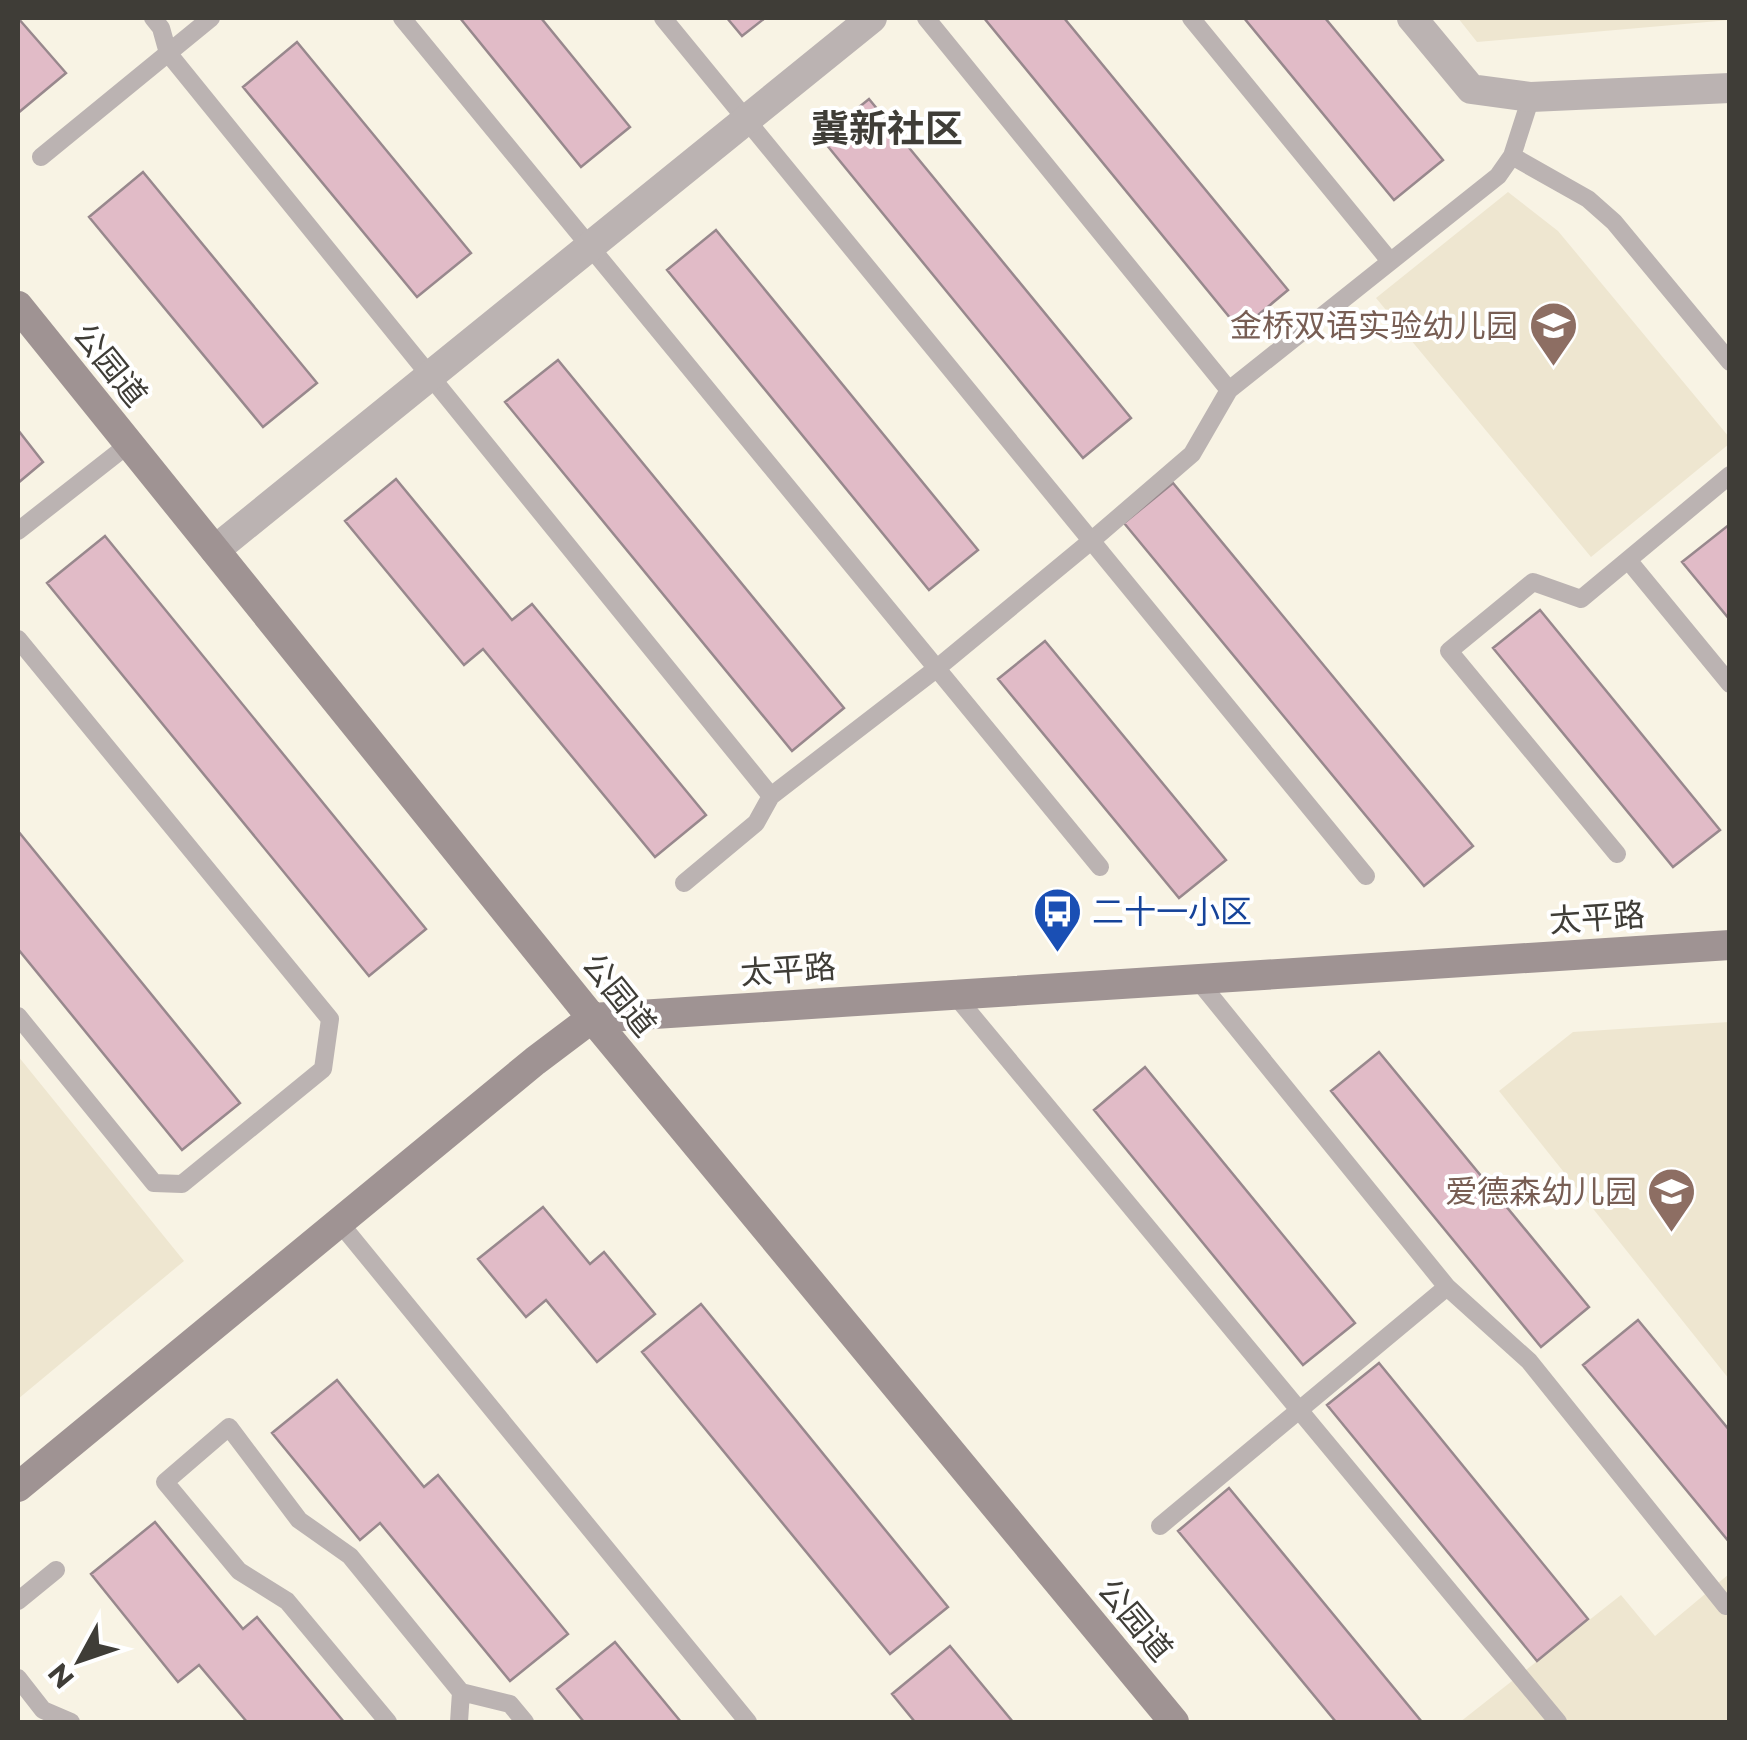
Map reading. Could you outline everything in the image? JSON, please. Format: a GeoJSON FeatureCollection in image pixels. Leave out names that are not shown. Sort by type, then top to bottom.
{"type":"FeatureCollection","features":[{"type":"Feature","properties":{"kind":"street"},"geometry":{"type":"LineString","coordinates":[[215,550],[872,18]]}},
{"type":"Feature","properties":{"kind":"street"},"geometry":{"type":"LineString","coordinates":[[1412,18],[1471,89],[1531,97],[1730,88]]}},
{"type":"Feature","properties":{"kind":"street","name":"公园道"},"geometry":{"type":"LineString","coordinates":[[18,306],[592,1018],[1174,1722]]}},
{"type":"Feature","properties":{"kind":"street","name":"太平路"},"geometry":{"type":"LineString","coordinates":[[592,1018],[1730,944]]}},
{"type":"Feature","properties":{"kind":"street"},"geometry":{"type":"LineString","coordinates":[[18,1487],[592,1018]]}},
{"type":"Feature","properties":{"kind":"lane"},"geometry":{"type":"LineString","coordinates":[[152,18],[161,28],[168,53],[771,796]]}},
{"type":"Feature","properties":{"kind":"lane"},"geometry":{"type":"LineString","coordinates":[[42,158],[212,18]]}},
{"type":"Feature","properties":{"kind":"lane"},"geometry":{"type":"LineString","coordinates":[[402,18],[1100,867]]}},
{"type":"Feature","properties":{"kind":"lane"},"geometry":{"type":"LineString","coordinates":[[663,18],[1366,876]]}},
{"type":"Feature","properties":{"kind":"lane"},"geometry":{"type":"LineString","coordinates":[[926,18],[1230,390]]}},
{"type":"Feature","properties":{"kind":"lane"},"geometry":{"type":"LineString","coordinates":[[1191,18],[1390,261]]}},
{"type":"Feature","properties":{"kind":"lane"},"geometry":{"type":"LineString","coordinates":[[684,882],[756,823],[771,796],[936,669],[1192,454],[1230,390],[1498,176],[1512,156],[1531,97]]}},
{"type":"Feature","properties":{"kind":"lane"},"geometry":{"type":"LineString","coordinates":[[1512,156],[1588,200],[1614,222],[1730,362]]}},
{"type":"Feature","properties":{"kind":"lane"},"geometry":{"type":"LineString","coordinates":[[18,531],[129,444]]}},
{"type":"Feature","properties":{"kind":"lane"},"geometry":{"type":"LineString","coordinates":[[1617,854],[1449,651],[1533,582],[1581,599],[1730,474]]}},
{"type":"Feature","properties":{"kind":"lane"},"geometry":{"type":"LineString","coordinates":[[1628,560],[1730,684]]}},
{"type":"Feature","properties":{"kind":"lane"},"geometry":{"type":"LineString","coordinates":[[18,639],[330,1018],[323,1069],[182,1184],[154,1183],[18,1016]]}},
{"type":"Feature","properties":{"kind":"lane"},"geometry":{"type":"LineString","coordinates":[[1197,979],[1447,1287],[1529,1360],[1726,1606]]}},
{"type":"Feature","properties":{"kind":"lane"},"geometry":{"type":"LineString","coordinates":[[954,994],[1558,1722]]}},
{"type":"Feature","properties":{"kind":"lane"},"geometry":{"type":"LineString","coordinates":[[339,1222],[748,1722]]}},
{"type":"Feature","properties":{"kind":"lane"},"geometry":{"type":"LineString","coordinates":[[1160,1526],[1447,1287]]}},
{"type":"Feature","properties":{"kind":"lane"},"geometry":{"type":"LineString","coordinates":[[388,1722],[287,1601],[239,1571],[165,1482],[230,1427],[299,1520],[350,1556],[461,1692],[510,1704],[525,1722]]}},
{"type":"Feature","properties":{"kind":"lane"},"geometry":{"type":"LineString","coordinates":[[18,1600],[56,1570]]}},
{"type":"Feature","properties":{"kind":"lane"},"geometry":{"type":"LineString","coordinates":[[18,1678],[44,1710],[71,1722]]}},
{"type":"Feature","properties":{"kind":"lane"},"geometry":{"type":"LineString","coordinates":[[459,1722],[461,1692]]}},
{"type":"Feature","properties":{"kind":"shaded area"},"geometry":{"type":"Polygon","coordinates":[[[1458,18],[1729,18],[1730,20],[1477,42],[1458,18]]]}},
{"type":"Feature","properties":{"kind":"shaded area","name":"金桥双语实验幼儿园"},"geometry":{"type":"Polygon","coordinates":[[[1508,192],[1558,231],[1729,437],[1729,444],[1591,557],[1376,298],[1508,192]]]}},
{"type":"Feature","properties":{"kind":"shaded area","name":"爱德森幼儿园"},"geometry":{"type":"Polygon","coordinates":[[[1730,1022],[1729,1379],[1499,1091],[1573,1032],[1730,1022]]]}},
{"type":"Feature","properties":{"kind":"shaded area"},"geometry":{"type":"Polygon","coordinates":[[[18,1056],[184,1261],[18,1399],[18,1056]]]}},
{"type":"Feature","properties":{"kind":"shaded area"},"geometry":{"type":"Polygon","coordinates":[[[1729,1574],[1729,1722],[1460,1722],[1621,1595],[1655,1636],[1729,1574]]]}},
{"type":"Feature","properties":{"kind":"building"},"geometry":{"type":"Polygon","coordinates":[[[18,18],[66,73],[18,113],[18,18]]]}},
{"type":"Feature","properties":{"kind":"building"},"geometry":{"type":"Polygon","coordinates":[[[460,18],[541,18],[630,127],[581,167],[460,18]]]}},
{"type":"Feature","properties":{"kind":"building"},"geometry":{"type":"Polygon","coordinates":[[[727,18],[765,18],[742,36],[727,18]]]}},
{"type":"Feature","properties":{"kind":"building"},"geometry":{"type":"Polygon","coordinates":[[[984,18],[1064,18],[1288,290],[1240,330],[984,18]]]}},
{"type":"Feature","properties":{"kind":"building"},"geometry":{"type":"Polygon","coordinates":[[[1244,18],[1325,18],[1443,160],[1394,200],[1244,18]]]}},
{"type":"Feature","properties":{"kind":"building"},"geometry":{"type":"Polygon","coordinates":[[[297,42],[471,253],[417,297],[243,87],[297,42]]]}},
{"type":"Feature","properties":{"kind":"building"},"geometry":{"type":"Polygon","coordinates":[[[869,99],[1131,418],[1083,458],[821,138],[869,99]]]}},
{"type":"Feature","properties":{"kind":"building"},"geometry":{"type":"Polygon","coordinates":[[[143,172],[317,383],[263,427],[89,217],[143,172]]]}},
{"type":"Feature","properties":{"kind":"building"},"geometry":{"type":"Polygon","coordinates":[[[716,230],[978,550],[929,590],[667,270],[716,230]]]}},
{"type":"Feature","properties":{"kind":"building"},"geometry":{"type":"Polygon","coordinates":[[[558,360],[844,708],[792,751],[505,402],[558,360]]]}},
{"type":"Feature","properties":{"kind":"building"},"geometry":{"type":"Polygon","coordinates":[[[18,430],[43,462],[18,483],[18,430]]]}},
{"type":"Feature","properties":{"kind":"building"},"geometry":{"type":"Polygon","coordinates":[[[396,479],[512,620],[532,604],[706,815],[655,857],[483,649],[464,665],[345,521],[396,479]]]}},
{"type":"Feature","properties":{"kind":"building"},"geometry":{"type":"Polygon","coordinates":[[[1173,483],[1473,846],[1424,886],[1124,523],[1173,483]]]}},
{"type":"Feature","properties":{"kind":"building"},"geometry":{"type":"Polygon","coordinates":[[[1730,524],[1730,620],[1682,562],[1730,524]]]}},
{"type":"Feature","properties":{"kind":"building"},"geometry":{"type":"Polygon","coordinates":[[[105,536],[426,929],[369,976],[47,583],[105,536]]]}},
{"type":"Feature","properties":{"kind":"building"},"geometry":{"type":"Polygon","coordinates":[[[1540,610],[1720,830],[1673,867],[1493,648],[1540,610]]]}},
{"type":"Feature","properties":{"kind":"building"},"geometry":{"type":"Polygon","coordinates":[[[1045,641],[1226,860],[1179,898],[998,679],[1045,641]]]}},
{"type":"Feature","properties":{"kind":"building"},"geometry":{"type":"Polygon","coordinates":[[[18,831],[240,1103],[182,1150],[18,949],[18,831]]]}},
{"type":"Feature","properties":{"kind":"building"},"geometry":{"type":"Polygon","coordinates":[[[1379,1052],[1589,1307],[1541,1347],[1331,1091],[1379,1052]]]}},
{"type":"Feature","properties":{"kind":"building"},"geometry":{"type":"Polygon","coordinates":[[[1145,1067],[1355,1323],[1303,1365],[1094,1110],[1145,1067]]]}},
{"type":"Feature","properties":{"kind":"building"},"geometry":{"type":"Polygon","coordinates":[[[543,1207],[590,1264],[604,1252],[655,1314],[597,1362],[546,1300],[526,1317],[478,1259],[543,1207]]]}},
{"type":"Feature","properties":{"kind":"building"},"geometry":{"type":"Polygon","coordinates":[[[701,1304],[948,1607],[890,1654],[642,1352],[701,1304]]]}},
{"type":"Feature","properties":{"kind":"building"},"geometry":{"type":"Polygon","coordinates":[[[1638,1320],[1730,1431],[1730,1543],[1583,1365],[1638,1320]]]}},
{"type":"Feature","properties":{"kind":"building"},"geometry":{"type":"Polygon","coordinates":[[[1379,1363],[1588,1619],[1537,1661],[1327,1405],[1379,1363]]]}},
{"type":"Feature","properties":{"kind":"building"},"geometry":{"type":"Polygon","coordinates":[[[337,1380],[424,1487],[438,1475],[568,1634],[510,1681],[380,1523],[360,1540],[272,1433],[337,1380]]]}},
{"type":"Feature","properties":{"kind":"building"},"geometry":{"type":"Polygon","coordinates":[[[1229,1488],[1422,1722],[1336,1722],[1178,1531],[1229,1488]]]}},
{"type":"Feature","properties":{"kind":"building"},"geometry":{"type":"Polygon","coordinates":[[[155,1522],[243,1629],[257,1617],[344,1722],[247,1722],[199,1665],[178,1682],[91,1574],[155,1522]]]}},
{"type":"Feature","properties":{"kind":"building"},"geometry":{"type":"Polygon","coordinates":[[[615,1642],[681,1722],[584,1722],[557,1689],[615,1642]]]}},
{"type":"Feature","properties":{"kind":"building"},"geometry":{"type":"Polygon","coordinates":[[[950,1646],[1013,1722],[915,1722],[892,1694],[950,1646]]]}},
{"type":"Feature","properties":{"kind":"place","name":"金桥双语实验幼儿园"},"geometry":{"type":"Point","coordinates":[1553,368]}},
{"type":"Feature","properties":{"kind":"place","name":"二十一小区"},"geometry":{"type":"Point","coordinates":[1057,954]}},
{"type":"Feature","properties":{"kind":"place","name":"爱德森幼儿园"},"geometry":{"type":"Point","coordinates":[1672,1234]}},
{"type":"Feature","properties":{"kind":"district","name":"冀新社区"},"geometry":{"type":"Point","coordinates":[887,129]}}]}
